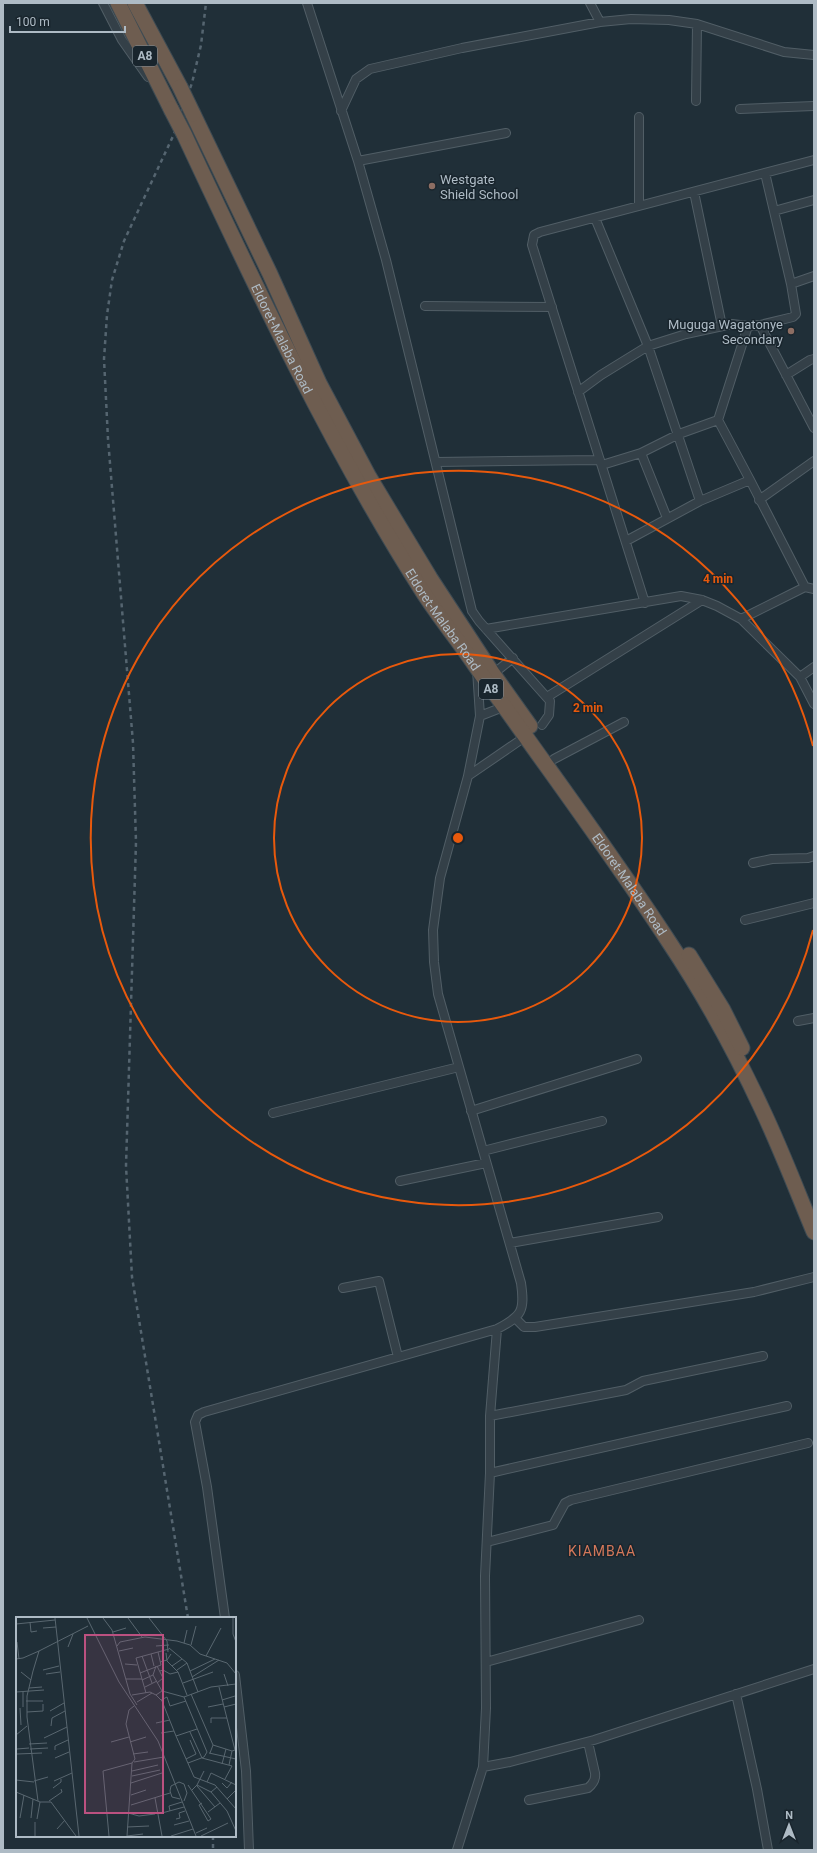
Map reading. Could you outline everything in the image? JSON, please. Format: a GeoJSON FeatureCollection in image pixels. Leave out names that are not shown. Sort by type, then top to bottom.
{"type":"FeatureCollection","features":[{"type":"Feature","properties":{"kind":"highway","name":"A8"},"geometry":{"type":"LineString","coordinates":[[118,3],[171,109]]}},
{"type":"Feature","properties":{"kind":"highway","name":"Eldoret-Malaba Road"},"geometry":{"type":"LineString","coordinates":[[135,3],[193,114],[270,274],[319,382],[369,478],[430,578],[493,674],[674,930],[723,1010],[760,1083],[814,1208]]}},
{"type":"Feature","properties":{"kind":"highway","name":"Eldoret-Malaba Road"},"geometry":{"type":"LineString","coordinates":[[171,109],[278,330],[359,485],[424,593],[503,707],[611,856],[671,944],[718,1025],[762,1109],[814,1232]]}},
{"type":"Feature","properties":{"kind":"street"},"geometry":{"type":"LineString","coordinates":[[103,3],[122,40],[171,109]]}},
{"type":"Feature","properties":{"kind":"street"},"geometry":{"type":"LineString","coordinates":[[307,3],[358,161],[386,260],[472,612],[550,701],[549,715],[542,725]]}},
{"type":"Feature","properties":{"kind":"street"},"geometry":{"type":"LineString","coordinates":[[590,3],[600,22]]}},
{"type":"Feature","properties":{"kind":"street"},"geometry":{"type":"LineString","coordinates":[[341,111],[356,79],[370,69],[462,48],[600,22],[631,19],[669,20],[697,24],[784,52],[814,56]]}},
{"type":"Feature","properties":{"kind":"street"},"geometry":{"type":"LineString","coordinates":[[696,101],[697,24]]}},
{"type":"Feature","properties":{"kind":"street"},"geometry":{"type":"LineString","coordinates":[[740,109],[814,106]]}},
{"type":"Feature","properties":{"kind":"street"},"geometry":{"type":"LineString","coordinates":[[639,117],[639,206]]}},
{"type":"Feature","properties":{"kind":"street"},"geometry":{"type":"LineString","coordinates":[[358,161],[506,133]]}},
{"type":"Feature","properties":{"kind":"street"},"geometry":{"type":"LineString","coordinates":[[645,603],[532,245],[534,236],[540,232],[814,160]]}},
{"type":"Feature","properties":{"kind":"street"},"geometry":{"type":"LineString","coordinates":[[578,392],[601,375],[648,346],[686,334],[722,326],[732,324],[748,326],[760,325],[793,317],[796,314],[791,284],[765,173]]}},
{"type":"Feature","properties":{"kind":"street"},"geometry":{"type":"LineString","coordinates":[[694,192],[722,326]]}},
{"type":"Feature","properties":{"kind":"street"},"geometry":{"type":"LineString","coordinates":[[774,211],[814,200]]}},
{"type":"Feature","properties":{"kind":"street"},"geometry":{"type":"LineString","coordinates":[[595,218],[648,346],[679,434],[700,501]]}},
{"type":"Feature","properties":{"kind":"street"},"geometry":{"type":"LineString","coordinates":[[791,284],[814,276]]}},
{"type":"Feature","properties":{"kind":"street"},"geometry":{"type":"LineString","coordinates":[[425,306],[552,307]]}},
{"type":"Feature","properties":{"kind":"street"},"geometry":{"type":"LineString","coordinates":[[760,325],[814,428]]}},
{"type":"Feature","properties":{"kind":"street"},"geometry":{"type":"LineString","coordinates":[[748,326],[718,420],[805,587]]}},
{"type":"Feature","properties":{"kind":"street"},"geometry":{"type":"LineString","coordinates":[[786,375],[813,359]]}},
{"type":"Feature","properties":{"kind":"street"},"geometry":{"type":"LineString","coordinates":[[436,462],[601,463],[641,453],[679,434],[718,420]]}},
{"type":"Feature","properties":{"kind":"street"},"geometry":{"type":"LineString","coordinates":[[641,453],[667,518]]}},
{"type":"Feature","properties":{"kind":"street"},"geometry":{"type":"LineString","coordinates":[[759,500],[814,461]]}},
{"type":"Feature","properties":{"kind":"street"},"geometry":{"type":"LineString","coordinates":[[626,540],[700,501],[750,480]]}},
{"type":"Feature","properties":{"kind":"street"},"geometry":{"type":"LineString","coordinates":[[741,619],[805,587],[814,589]]}},
{"type":"Feature","properties":{"kind":"street"},"geometry":{"type":"LineString","coordinates":[[486,629],[681,596],[696,598],[717,606],[741,619],[800,677],[814,704]]}},
{"type":"Feature","properties":{"kind":"street"},"geometry":{"type":"LineString","coordinates":[[547,697],[702,600]]}},
{"type":"Feature","properties":{"kind":"street"},"geometry":{"type":"LineString","coordinates":[[493,674],[513,658]]}},
{"type":"Feature","properties":{"kind":"street"},"geometry":{"type":"LineString","coordinates":[[225,1617],[196,1418],[204,1412],[497,1329],[516,1319],[522,1306],[523,1295],[510,1243],[438,994],[432,930],[440,878],[468,776],[480,716],[476,667]]}},
{"type":"Feature","properties":{"kind":"street"},"geometry":{"type":"LineString","coordinates":[[800,677],[814,667]]}},
{"type":"Feature","properties":{"kind":"street"},"geometry":{"type":"LineString","coordinates":[[480,716],[503,707]]}},
{"type":"Feature","properties":{"kind":"street"},"geometry":{"type":"LineString","coordinates":[[554,759],[624,722]]}},
{"type":"Feature","properties":{"kind":"street"},"geometry":{"type":"LineString","coordinates":[[468,776],[519,741]]}},
{"type":"Feature","properties":{"kind":"street"},"geometry":{"type":"LineString","coordinates":[[753,863],[772,859],[802,859],[814,856]]}},
{"type":"Feature","properties":{"kind":"street"},"geometry":{"type":"LineString","coordinates":[[745,920],[814,903]]}},
{"type":"Feature","properties":{"kind":"street"},"geometry":{"type":"LineString","coordinates":[[798,1021],[814,1018]]}},
{"type":"Feature","properties":{"kind":"street"},"geometry":{"type":"LineString","coordinates":[[472,1111],[637,1059]]}},
{"type":"Feature","properties":{"kind":"street"},"geometry":{"type":"LineString","coordinates":[[273,1113],[459,1067]]}},
{"type":"Feature","properties":{"kind":"street"},"geometry":{"type":"LineString","coordinates":[[483,1151],[602,1121]]}},
{"type":"Feature","properties":{"kind":"street"},"geometry":{"type":"LineString","coordinates":[[400,1181],[486,1163]]}},
{"type":"Feature","properties":{"kind":"street"},"geometry":{"type":"LineString","coordinates":[[510,1243],[658,1217]]}},
{"type":"Feature","properties":{"kind":"street"},"geometry":{"type":"LineString","coordinates":[[516,1319],[524,1327],[536,1327],[754,1292],[814,1278]]}},
{"type":"Feature","properties":{"kind":"street"},"geometry":{"type":"LineString","coordinates":[[343,1288],[379,1281],[398,1356]]}},
{"type":"Feature","properties":{"kind":"street"},"geometry":{"type":"LineString","coordinates":[[457,1850],[483,1767],[486,1708],[485,1576],[490,1473],[490,1416],[497,1329]]}},
{"type":"Feature","properties":{"kind":"street"},"geometry":{"type":"LineString","coordinates":[[490,1416],[626,1390],[643,1381],[763,1356]]}},
{"type":"Feature","properties":{"kind":"street"},"geometry":{"type":"LineString","coordinates":[[490,1473],[787,1406]]}},
{"type":"Feature","properties":{"kind":"street"},"geometry":{"type":"LineString","coordinates":[[486,1542],[553,1525],[565,1503],[571,1500],[808,1443]]}},
{"type":"Feature","properties":{"kind":"street"},"geometry":{"type":"LineString","coordinates":[[486,1662],[639,1620]]}},
{"type":"Feature","properties":{"kind":"street"},"geometry":{"type":"LineString","coordinates":[[483,1767],[510,1762],[588,1742],[814,1669]]}},
{"type":"Feature","properties":{"kind":"street"},"geometry":{"type":"LineString","coordinates":[[236,1684],[246,1771],[249,1850]]}},
{"type":"Feature","properties":{"kind":"street"},"geometry":{"type":"LineString","coordinates":[[736,1694],[758,1789],[768,1850]]}},
{"type":"Feature","properties":{"kind":"street"},"geometry":{"type":"LineString","coordinates":[[529,1800],[588,1788],[596,1777],[588,1742]]}},
{"type":"Feature","properties":{"kind":"railway"},"geometry":{"type":"LineString","coordinates":[[188,1617],[132,1277],[126,1166],[136,842],[133,743],[108,439],[104,359],[107,315],[112,280],[124,241],[174,134],[192,83],[201,45],[206,3]]}},
{"type":"Feature","properties":{"kind":"railway"},"geometry":{"type":"LineString","coordinates":[[213,1837],[213,1850]]}},
{"type":"Feature","properties":{"kind":"place","name":"Westgate Shield School"},"geometry":{"type":"Point","coordinates":[432,186]}},
{"type":"Feature","properties":{"kind":"place","name":"Muguga Wagatonye Secondary"},"geometry":{"type":"Point","coordinates":[791,331]}},
{"type":"Feature","properties":{"kind":"district","name":"KIAMBAA"},"geometry":{"type":"Point","coordinates":[602,1551]}}]}
